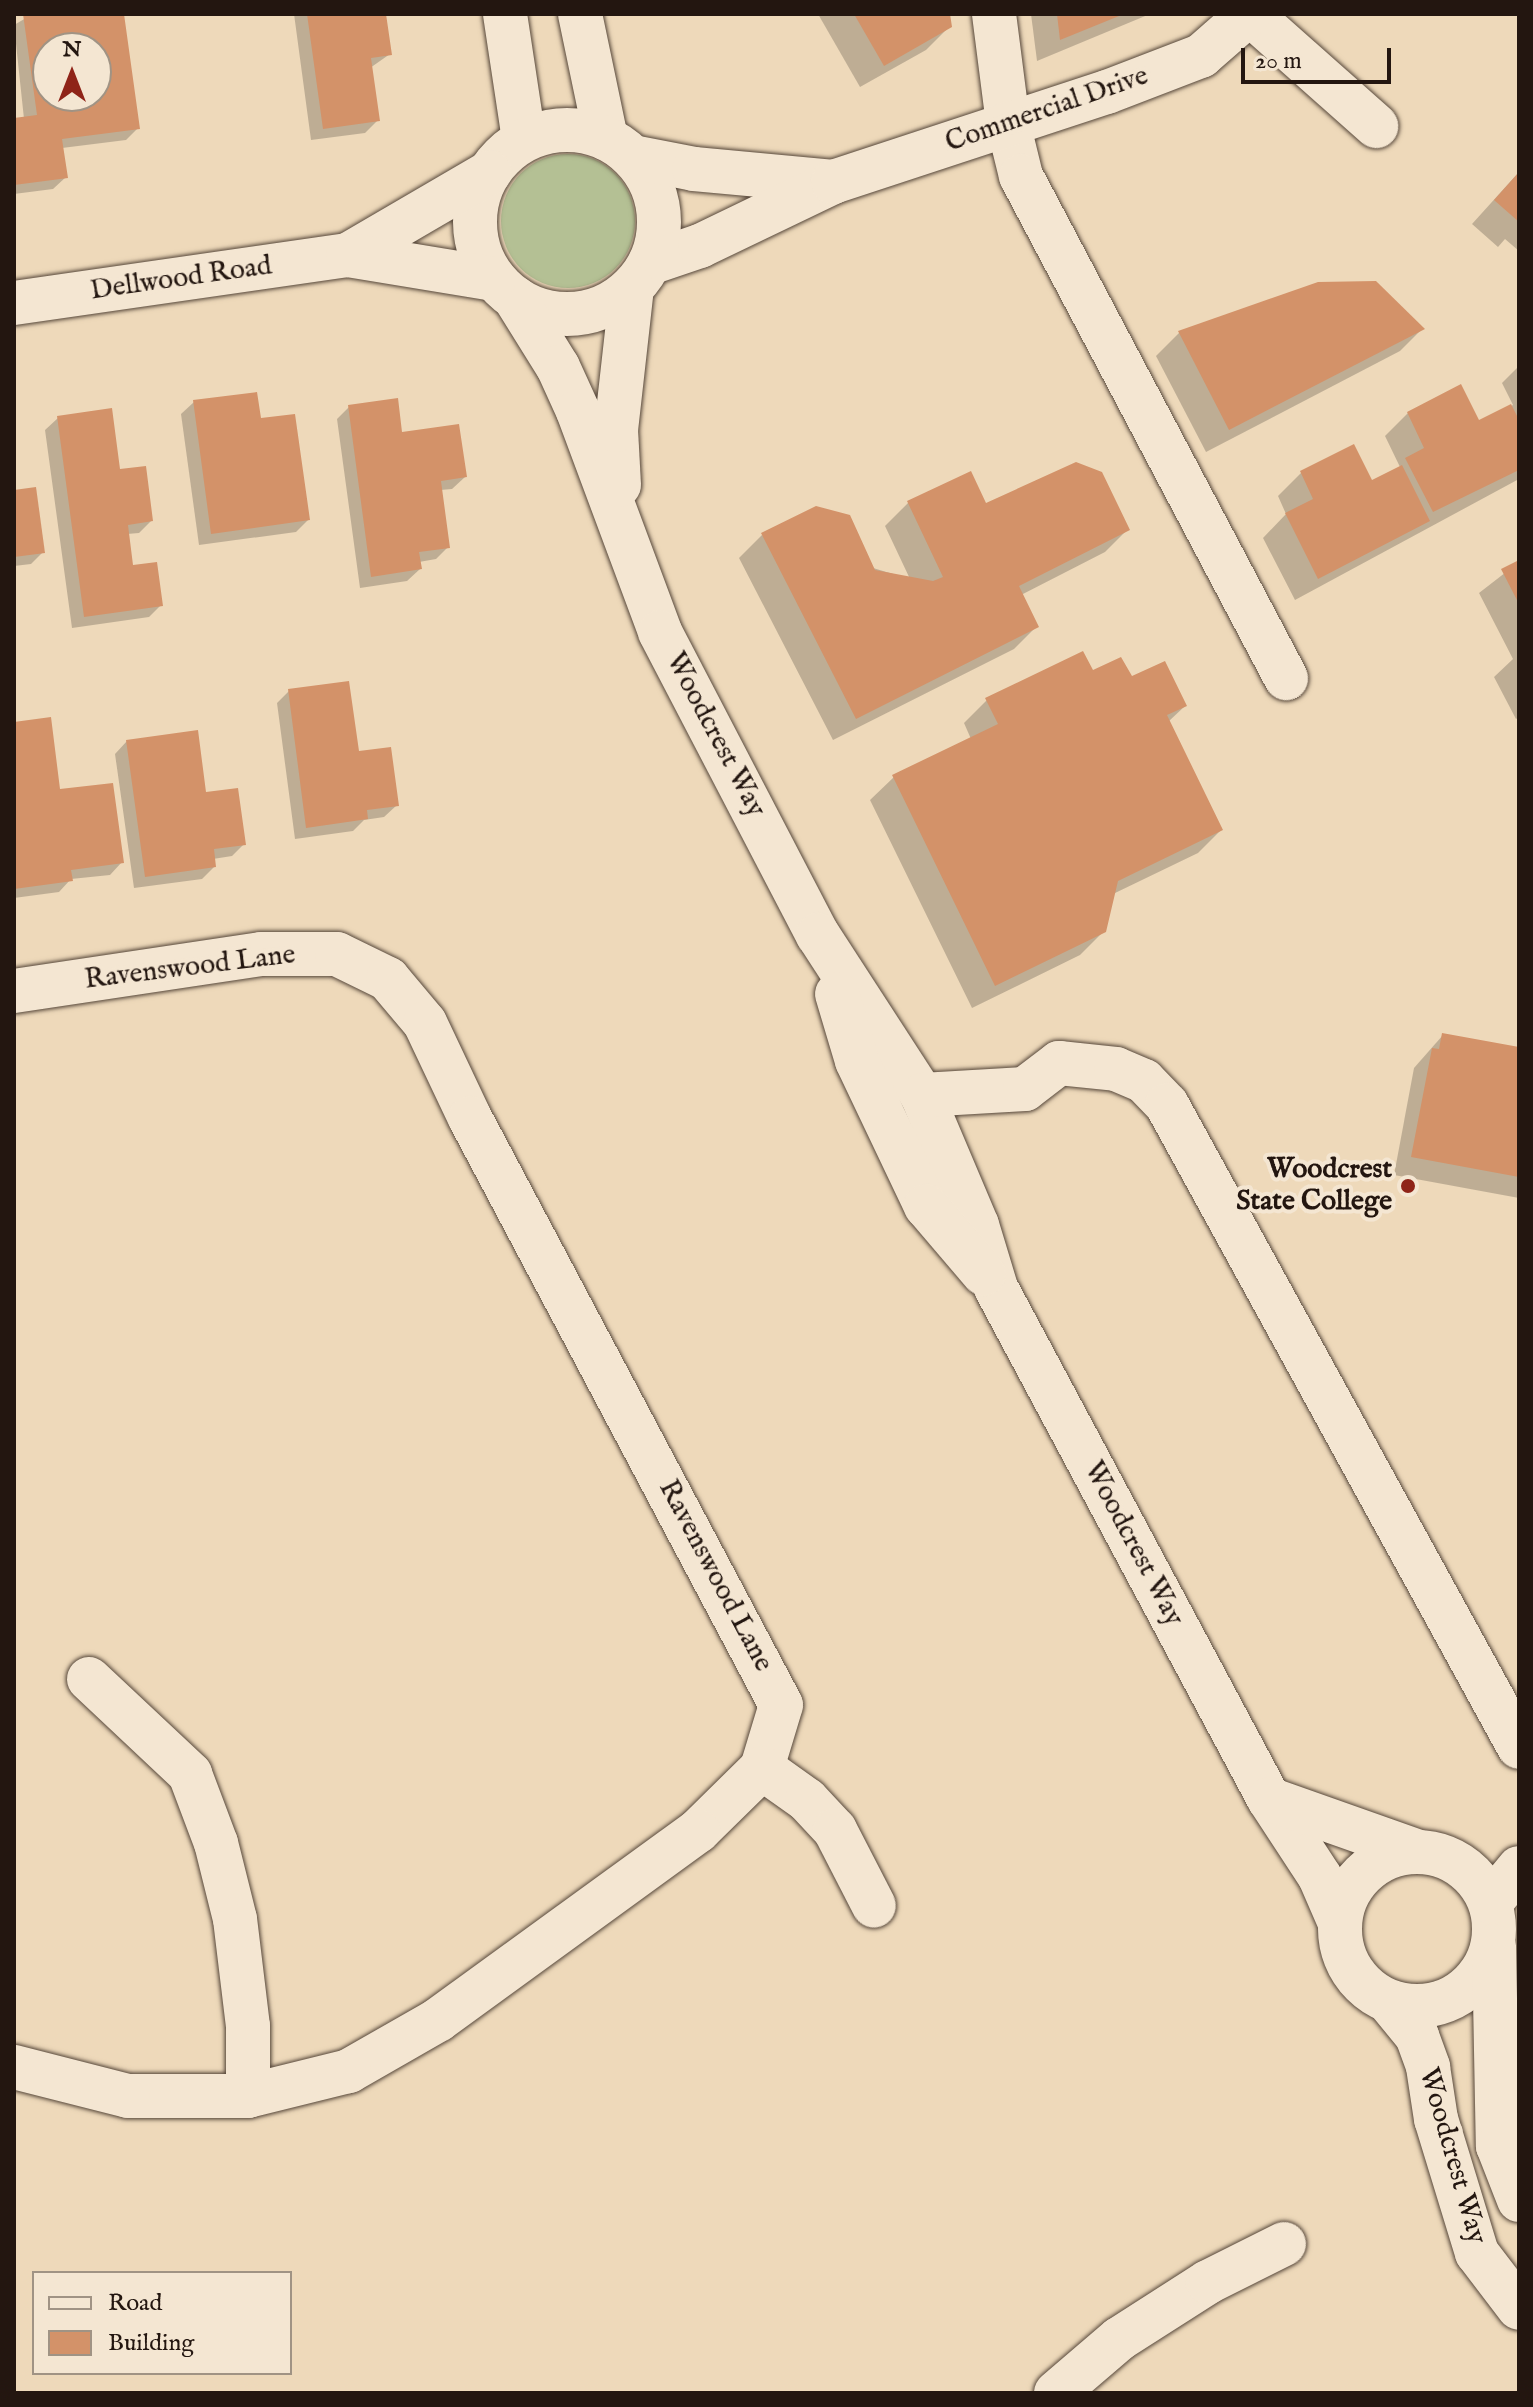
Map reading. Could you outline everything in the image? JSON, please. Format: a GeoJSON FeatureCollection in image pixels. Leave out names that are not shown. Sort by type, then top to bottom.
{"type":"FeatureCollection","features":[{"type":"Feature","properties":{"kind":"street"},"geometry":{"type":"LineString","coordinates":[[505,14],[524,140]]}},
{"type":"Feature","properties":{"kind":"street"},"geometry":{"type":"LineString","coordinates":[[580,14],[619,147],[650,180],[659,208],[659,236],[641,276],[606,306],[575,314],[544,311],[505,288],[475,226],[478,198],[490,172],[524,140],[564,130],[619,147]]}},
{"type":"Feature","properties":{"kind":"street"},"geometry":{"type":"LineString","coordinates":[[994,14],[1008,123],[1021,176],[1072,279],[1286,678]]}},
{"type":"Feature","properties":{"kind":"street"},"geometry":{"type":"LineString","coordinates":[[1249,14],[1376,126]]}},
{"type":"Feature","properties":{"kind":"street","name":"Commercial Drive"},"geometry":{"type":"LineString","coordinates":[[641,276],[833,182],[1201,56],[1249,14]]}},
{"type":"Feature","properties":{"kind":"street","name":"Commercial Drive"},"geometry":{"type":"LineString","coordinates":[[619,147],[694,169],[833,182]]}},
{"type":"Feature","properties":{"kind":"street","name":"Dellwood Road"},"geometry":{"type":"LineString","coordinates":[[348,255],[490,172]]}},
{"type":"Feature","properties":{"kind":"street","name":"Dellwood Road"},"geometry":{"type":"LineString","coordinates":[[14,303],[348,255],[505,288]]}},
{"type":"Feature","properties":{"kind":"street","name":"Woodcrest Way"},"geometry":{"type":"LineString","coordinates":[[622,531],[616,430],[641,276]]}},
{"type":"Feature","properties":{"kind":"street","name":"Woodcrest Way"},"geometry":{"type":"LineString","coordinates":[[505,288],[558,367],[660,632],[818,935],[922,1095],[977,1225],[996,1288],[1269,1799],[1320,1877],[1339,1921]]}},
{"type":"Feature","properties":{"kind":"street","name":"Woodcrest Way"},"geometry":{"type":"LineString","coordinates":[[818,935],[857,1061],[926,1206],[996,1288]]}},
{"type":"Feature","properties":{"kind":"street","name":"Ravenswood Lane"},"geometry":{"type":"LineString","coordinates":[[14,991],[261,954],[337,954],[388,979],[425,1023],[470,1118],[755,1648],[781,1705],[762,1768],[698,1831],[438,2020],[349,2071],[248,2096],[128,2096],[14,2067]]}},
{"type":"Feature","properties":{"kind":"street"},"geometry":{"type":"LineString","coordinates":[[922,1095],[1025,1089],[1059,1063],[1116,1069],[1144,1081],[1167,1105],[1519,1747]]}},
{"type":"Feature","properties":{"kind":"street"},"geometry":{"type":"LineString","coordinates":[[89,1679],[190,1774],[235,1919],[248,2026],[248,2096]]}},
{"type":"Feature","properties":{"kind":"street"},"geometry":{"type":"LineString","coordinates":[[762,1768],[807,1800],[835,1830],[874,1906]]}},
{"type":"Feature","properties":{"kind":"street"},"geometry":{"type":"LineString","coordinates":[[1269,1799],[1419,1852],[1445,1857],[1478,1878],[1491,1902],[1494,1946],[1484,1971],[1458,1996],[1433,2006],[1390,2003],[1367,1989],[1350,1968],[1339,1921],[1347,1896],[1361,1875],[1383,1859],[1419,1852]]}},
{"type":"Feature","properties":{"kind":"street"},"geometry":{"type":"LineString","coordinates":[[1491,1902],[1519,1868]]}},
{"type":"Feature","properties":{"kind":"street","name":"Woodcrest Way"},"geometry":{"type":"LineString","coordinates":[[1494,1946],[1498,2146],[1519,2200]]}},
{"type":"Feature","properties":{"kind":"street","name":"Woodcrest Way"},"geometry":{"type":"LineString","coordinates":[[1390,2003],[1417,2036],[1428,2067],[1436,2119],[1477,2253],[1519,2308]]}},
{"type":"Feature","properties":{"kind":"street"},"geometry":{"type":"LineString","coordinates":[[1056,2393],[1119,2339],[1208,2282],[1284,2244]]}},
{"type":"Feature","properties":{"kind":"green space"},"geometry":{"type":"Polygon","coordinates":[[[568,154],[594,159],[616,173],[630,195],[635,221],[630,247],[616,269],[594,283],[568,288],[542,283],[520,269],[506,247],[501,221],[506,195],[520,173],[542,159],[568,154]]]}},
{"type":"Feature","properties":{"kind":"building"},"geometry":{"type":"Polygon","coordinates":[[[23,14],[124,14],[140,129],[62,139],[68,178],[14,185],[14,118],[37,115],[37,112],[112,112],[112,32],[32,32],[32,79],[23,14]]]}},
{"type":"Feature","properties":{"kind":"building"},"geometry":{"type":"Polygon","coordinates":[[[307,14],[386,14],[392,55],[371,58],[380,121],[323,129],[307,14]]]}},
{"type":"Feature","properties":{"kind":"building"},"geometry":{"type":"Polygon","coordinates":[[[854,14],[950,14],[952,27],[884,66],[854,14]]]}},
{"type":"Feature","properties":{"kind":"building"},"geometry":{"type":"Polygon","coordinates":[[[1057,14],[1124,14],[1060,40],[1057,14]]]}},
{"type":"Feature","properties":{"kind":"building"},"geometry":{"type":"Polygon","coordinates":[[[1519,172],[1519,222],[1494,200],[1519,172]]]}},
{"type":"Feature","properties":{"kind":"building"},"geometry":{"type":"Polygon","coordinates":[[[1376,281],[1425,329],[1229,430],[1178,331],[1318,282],[1376,281]]]}},
{"type":"Feature","properties":{"kind":"building"},"geometry":{"type":"Polygon","coordinates":[[[1461,384],[1479,420],[1511,404],[1519,420],[1519,470],[1433,512],[1405,458],[1424,448],[1407,412],[1461,384]]]}},
{"type":"Feature","properties":{"kind":"building"},"geometry":{"type":"Polygon","coordinates":[[[257,392],[261,418],[295,414],[310,520],[211,534],[193,400],[257,392]]]}},
{"type":"Feature","properties":{"kind":"building"},"geometry":{"type":"Polygon","coordinates":[[[398,398],[402,432],[459,424],[467,477],[441,481],[450,548],[419,552],[422,569],[371,577],[348,405],[398,398]]]}},
{"type":"Feature","properties":{"kind":"building"},"geometry":{"type":"Polygon","coordinates":[[[112,408],[120,469],[146,466],[153,521],[128,525],[133,565],[157,562],[163,606],[84,617],[57,416],[112,408]]]}},
{"type":"Feature","properties":{"kind":"building"},"geometry":{"type":"Polygon","coordinates":[[[1354,444],[1372,480],[1402,465],[1430,521],[1318,579],[1285,513],[1313,499],[1300,471],[1354,444]]]}},
{"type":"Feature","properties":{"kind":"building"},"geometry":{"type":"Polygon","coordinates":[[[1076,462],[1102,472],[1130,530],[1019,586],[1039,627],[856,719],[761,533],[816,506],[850,515],[875,570],[933,581],[943,577],[907,501],[971,471],[986,503],[1076,462]]]}},
{"type":"Feature","properties":{"kind":"building"},"geometry":{"type":"Polygon","coordinates":[[[36,487],[45,553],[14,557],[14,490],[36,487]]]}},
{"type":"Feature","properties":{"kind":"building"},"geometry":{"type":"Polygon","coordinates":[[[1519,560],[1519,604],[1501,569],[1519,560]]]}},
{"type":"Feature","properties":{"kind":"building"},"geometry":{"type":"Polygon","coordinates":[[[1083,651],[1093,670],[1121,657],[1132,676],[1165,661],[1187,706],[1167,715],[1223,830],[1118,881],[1106,932],[995,986],[892,775],[998,724],[985,698],[1083,651]]]}},
{"type":"Feature","properties":{"kind":"building"},"geometry":{"type":"Polygon","coordinates":[[[349,681],[359,751],[391,747],[399,806],[367,810],[368,819],[306,828],[288,689],[349,681]]]}},
{"type":"Feature","properties":{"kind":"building"},"geometry":{"type":"Polygon","coordinates":[[[51,717],[60,789],[113,783],[124,863],[71,870],[73,881],[14,889],[14,722],[51,717]]]}},
{"type":"Feature","properties":{"kind":"building"},"geometry":{"type":"Polygon","coordinates":[[[198,730],[206,792],[238,788],[246,845],[214,849],[216,867],[145,877],[126,740],[198,730]]]}},
{"type":"Feature","properties":{"kind":"building"},"geometry":{"type":"Polygon","coordinates":[[[1442,1033],[1519,1047],[1519,1177],[1411,1157],[1432,1048],[1439,1049],[1442,1033]]]}},
{"type":"Feature","properties":{"kind":"place","name":"Woodcrest State College"},"geometry":{"type":"Point","coordinates":[1408,1186]}}]}
